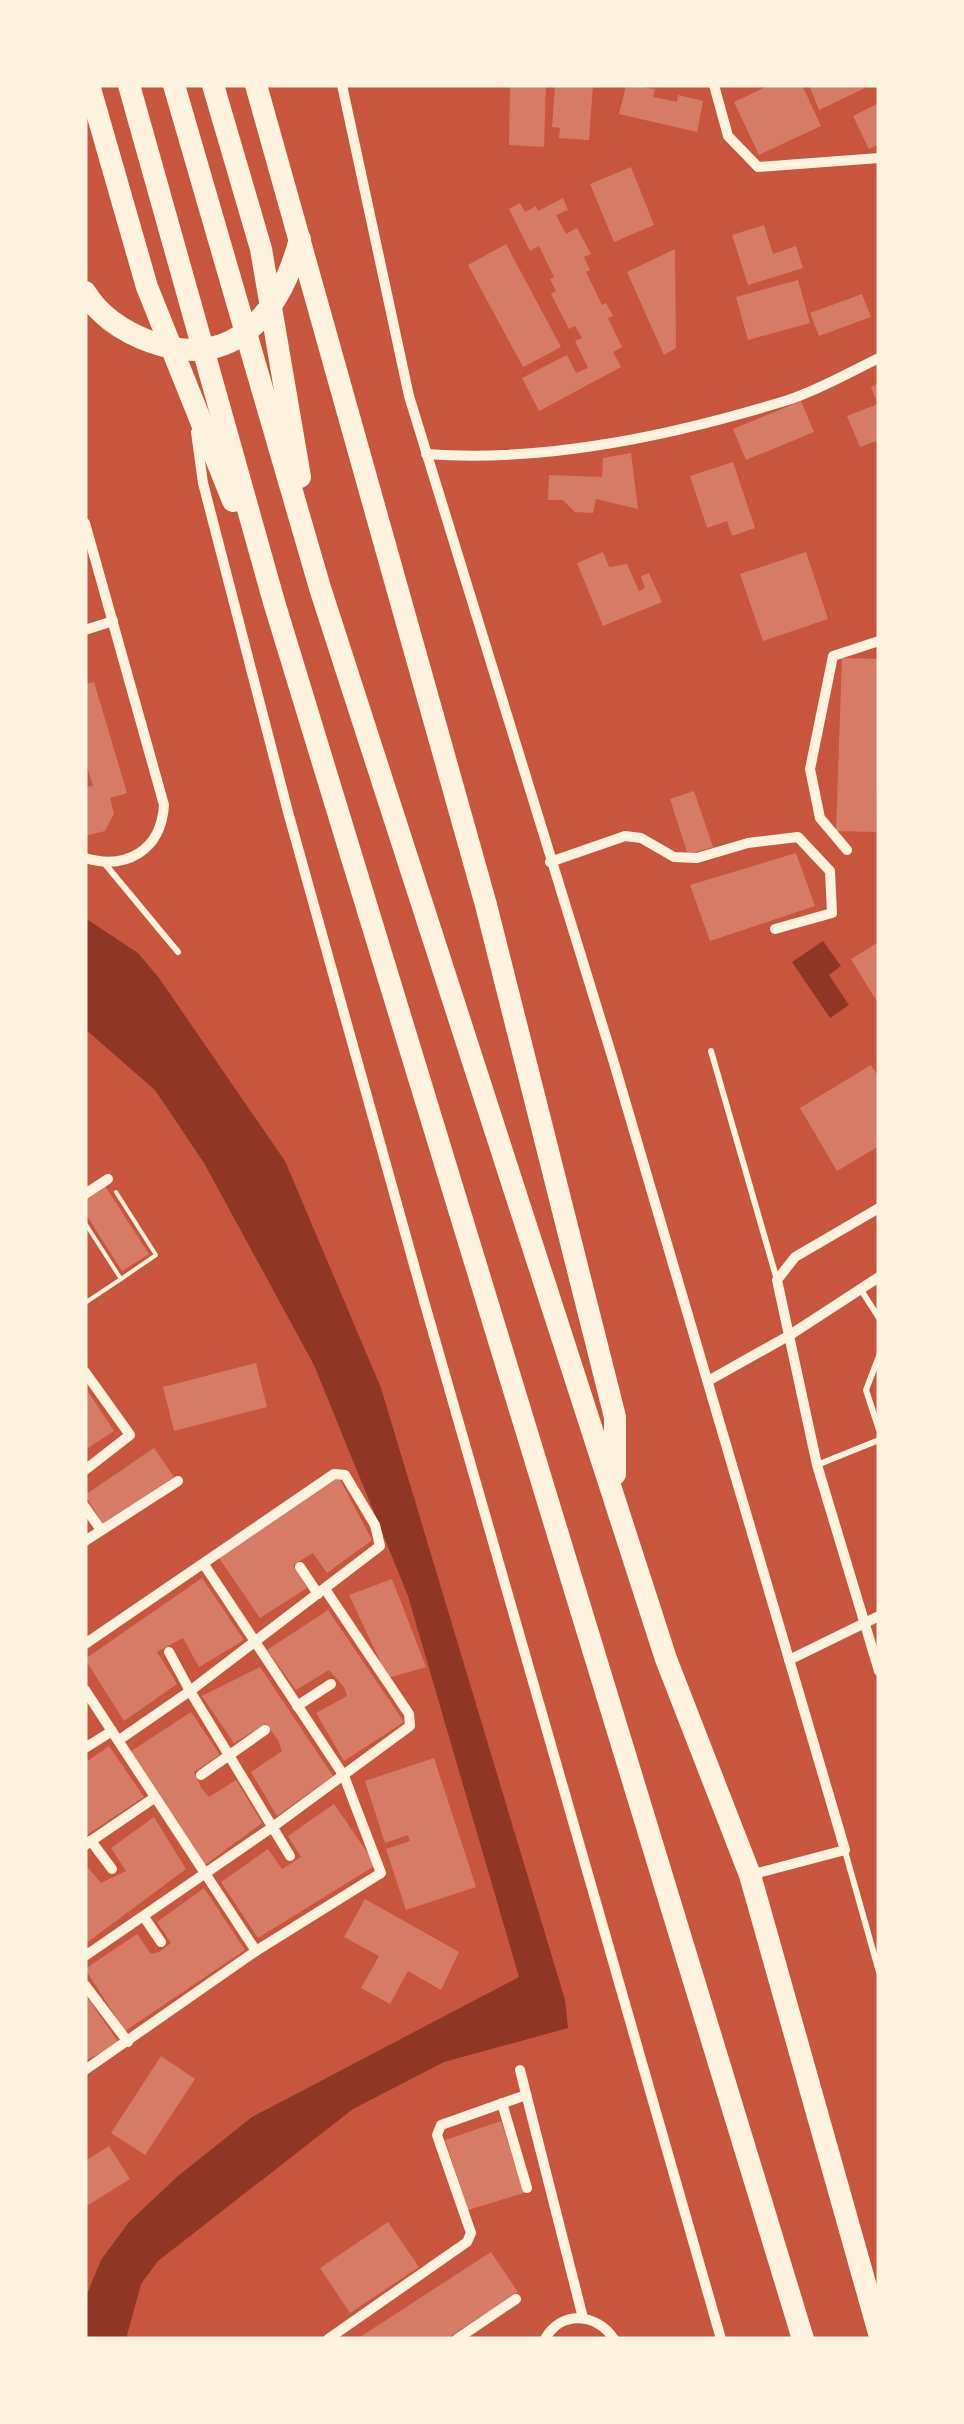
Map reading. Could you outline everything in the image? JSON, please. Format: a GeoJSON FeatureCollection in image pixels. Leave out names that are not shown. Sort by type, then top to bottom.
{"type":"FeatureCollection","features":[{"type":"Feature","properties":{"kind":"highway"},"geometry":{"type":"LineString","coordinates":[[90,85],[146,287],[274,602]]}},
{"type":"Feature","properties":{"kind":"highway"},"geometry":{"type":"LineString","coordinates":[[129,85],[274,602],[803,2339]]}},
{"type":"Feature","properties":{"kind":"highway"},"geometry":{"type":"LineString","coordinates":[[174,85],[320,588],[666,1658],[750,1876],[879,2333]]}},
{"type":"Feature","properties":{"kind":"highway"},"geometry":{"type":"LineString","coordinates":[[213,85],[261,249],[320,588]]}},
{"type":"Feature","properties":{"kind":"highway"},"geometry":{"type":"LineString","coordinates":[[256,85],[302,236],[486,905],[615,1417],[615,1499]]}},
{"type":"Feature","properties":{"kind":"highway"},"geometry":{"type":"LineString","coordinates":[[85,292],[93,305],[126,332],[162,346],[196,350],[229,343],[256,326],[276,302],[292,272],[302,236]]}},
{"type":"Feature","properties":{"kind":"street"},"geometry":{"type":"LineString","coordinates":[[342,85],[409,396],[708,1381],[845,1850],[750,1876]]}},
{"type":"Feature","properties":{"kind":"street"},"geometry":{"type":"LineString","coordinates":[[714,85],[728,136],[758,168],[879,158]]}},
{"type":"Feature","properties":{"kind":"street"},"geometry":{"type":"LineString","coordinates":[[426,454],[480,458],[636,439],[792,399],[879,358]]}},
{"type":"Feature","properties":{"kind":"street"},"geometry":{"type":"LineString","coordinates":[[192,399],[204,483],[288,812],[722,2339]]}},
{"type":"Feature","properties":{"kind":"street"},"geometry":{"type":"LineString","coordinates":[[85,523],[164,806],[152,843],[131,859],[104,864],[85,858]]}},
{"type":"Feature","properties":{"kind":"street"},"geometry":{"type":"LineString","coordinates":[[85,630],[113,621]]}},
{"type":"Feature","properties":{"kind":"street"},"geometry":{"type":"LineString","coordinates":[[846,850],[820,818],[810,769],[833,656],[879,641]]}},
{"type":"Feature","properties":{"kind":"street"},"geometry":{"type":"LineString","coordinates":[[550,862],[625,836],[641,838],[674,856],[697,858],[748,843],[798,837],[830,871],[832,913],[775,929]]}},
{"type":"Feature","properties":{"kind":"street"},"geometry":{"type":"LineString","coordinates":[[85,1194],[108,1179]]}},
{"type":"Feature","properties":{"kind":"street"},"geometry":{"type":"LineString","coordinates":[[879,1208],[795,1257],[776,1280],[817,1464],[879,1671]]}},
{"type":"Feature","properties":{"kind":"street"},"geometry":{"type":"LineString","coordinates":[[708,1381],[790,1335],[879,1277]]}},
{"type":"Feature","properties":{"kind":"street"},"geometry":{"type":"LineString","coordinates":[[85,1372],[130,1435],[86,1466]]}},
{"type":"Feature","properties":{"kind":"street"},"geometry":{"type":"LineString","coordinates":[[85,1644],[334,1474],[345,1475],[375,1524],[380,1546],[322,1591],[190,1691],[115,1736],[85,1748]]}},
{"type":"Feature","properties":{"kind":"street"},"geometry":{"type":"LineString","coordinates":[[85,1541],[178,1481]]}},
{"type":"Feature","properties":{"kind":"street"},"geometry":{"type":"LineString","coordinates":[[85,1507],[101,1530]]}},
{"type":"Feature","properties":{"kind":"street"},"geometry":{"type":"LineString","coordinates":[[85,2070],[256,1951],[381,1873],[344,1776],[204,1566]]}},
{"type":"Feature","properties":{"kind":"street"},"geometry":{"type":"LineString","coordinates":[[85,1956],[274,1826],[410,1726],[408,1714],[322,1591],[300,1567]]}},
{"type":"Feature","properties":{"kind":"street"},"geometry":{"type":"LineString","coordinates":[[789,1660],[879,1616]]}},
{"type":"Feature","properties":{"kind":"street"},"geometry":{"type":"LineString","coordinates":[[169,1652],[290,1856]]}},
{"type":"Feature","properties":{"kind":"street"},"geometry":{"type":"LineString","coordinates":[[297,1706],[331,1684]]}},
{"type":"Feature","properties":{"kind":"street"},"geometry":{"type":"LineString","coordinates":[[85,1690],[256,1951]]}},
{"type":"Feature","properties":{"kind":"street"},"geometry":{"type":"LineString","coordinates":[[201,1775],[265,1730]]}},
{"type":"Feature","properties":{"kind":"street"},"geometry":{"type":"LineString","coordinates":[[112,1870],[88,1843],[154,1798]]}},
{"type":"Feature","properties":{"kind":"street"},"geometry":{"type":"LineString","coordinates":[[144,1917],[161,1942]]}},
{"type":"Feature","properties":{"kind":"street"},"geometry":{"type":"LineString","coordinates":[[85,1985],[128,2042]]}},
{"type":"Feature","properties":{"kind":"street"},"geometry":{"type":"LineString","coordinates":[[520,2070],[583,2318]]}},
{"type":"Feature","properties":{"kind":"street"},"geometry":{"type":"LineString","coordinates":[[328,2339],[467,2242],[471,2232],[436,2135],[440,2125],[526,2095]]}},
{"type":"Feature","properties":{"kind":"street"},"geometry":{"type":"LineString","coordinates":[[502,2103],[527,2188]]}},
{"type":"Feature","properties":{"kind":"street"},"geometry":{"type":"LineString","coordinates":[[457,2339],[516,2298]]}},
{"type":"Feature","properties":{"kind":"street"},"geometry":{"type":"LineString","coordinates":[[545,2339],[558,2324],[583,2318],[604,2326],[614,2339]]}},
{"type":"Feature","properties":{"kind":"lane"},"geometry":{"type":"LineString","coordinates":[[104,864],[178,952]]}},
{"type":"Feature","properties":{"kind":"lane"},"geometry":{"type":"LineString","coordinates":[[710,1051],[776,1280]]}},
{"type":"Feature","properties":{"kind":"lane"},"geometry":{"type":"LineString","coordinates":[[860,1288],[879,1318]]}},
{"type":"Feature","properties":{"kind":"lane"},"geometry":{"type":"LineString","coordinates":[[879,1356],[866,1390],[879,1430]]}},
{"type":"Feature","properties":{"kind":"lane"},"geometry":{"type":"LineString","coordinates":[[817,1464],[879,1440]]}},
{"type":"Feature","properties":{"kind":"lane"},"geometry":{"type":"LineString","coordinates":[[845,1850],[879,1972]]}},
{"type":"Feature","properties":{"kind":"path"},"geometry":{"type":"LineString","coordinates":[[85,1303],[156,1255],[108,1179]]}},
{"type":"Feature","properties":{"kind":"path"},"geometry":{"type":"LineString","coordinates":[[85,1223],[121,1279]]}},
{"type":"Feature","properties":{"kind":"shaded area"},"geometry":{"type":"Polygon","coordinates":[[[85,918],[138,953],[159,978],[285,1161],[381,1388],[565,2000],[568,2028],[444,2062],[353,2109],[158,2261],[141,2284],[126,2339],[85,2339],[85,2299],[101,2260],[129,2222],[178,2176],[252,2117],[519,1977],[408,1596],[314,1365],[204,1163],[155,1090],[85,1029],[85,918]]]}},
{"type":"Feature","properties":{"kind":"shaded area"},"geometry":{"type":"Polygon","coordinates":[[[823,941],[841,966],[829,975],[849,1005],[830,1018],[792,962],[823,941]]]}},
{"type":"Feature","properties":{"kind":"building"},"geometry":{"type":"Polygon","coordinates":[[[510,85],[546,85],[544,147],[509,145],[510,85]]]}},
{"type":"Feature","properties":{"kind":"building"},"geometry":{"type":"Polygon","coordinates":[[[555,85],[593,85],[589,140],[559,138],[560,128],[552,127],[555,85]]]}},
{"type":"Feature","properties":{"kind":"building"},"geometry":{"type":"Polygon","coordinates":[[[626,85],[655,89],[653,97],[677,102],[678,95],[703,101],[697,132],[619,114],[626,85]]]}},
{"type":"Feature","properties":{"kind":"building"},"geometry":{"type":"Polygon","coordinates":[[[770,85],[802,85],[821,126],[759,155],[734,102],[770,85]]]}},
{"type":"Feature","properties":{"kind":"building"},"geometry":{"type":"Polygon","coordinates":[[[809,85],[863,85],[865,88],[819,110],[809,85]]]}},
{"type":"Feature","properties":{"kind":"building"},"geometry":{"type":"Polygon","coordinates":[[[879,103],[879,144],[869,149],[853,116],[879,103]]]}},
{"type":"Feature","properties":{"kind":"building"},"geometry":{"type":"Polygon","coordinates":[[[631,167],[654,225],[614,242],[590,184],[631,167]]]}},
{"type":"Feature","properties":{"kind":"building"},"geometry":{"type":"Polygon","coordinates":[[[563,198],[568,210],[556,215],[566,234],[577,228],[591,254],[584,257],[590,270],[586,272],[602,305],[606,303],[613,316],[608,318],[622,347],[613,352],[621,367],[539,411],[522,378],[567,355],[576,373],[588,368],[575,341],[582,338],[575,326],[569,329],[551,294],[556,291],[550,279],[554,277],[539,246],[530,251],[509,209],[520,203],[525,212],[536,206],[538,211],[563,198]]]}},
{"type":"Feature","properties":{"kind":"building"},"geometry":{"type":"Polygon","coordinates":[[[764,225],[773,254],[796,246],[803,268],[748,285],[732,235],[764,225]]]}},
{"type":"Feature","properties":{"kind":"building"},"geometry":{"type":"Polygon","coordinates":[[[506,244],[561,347],[523,367],[468,265],[506,244]]]}},
{"type":"Feature","properties":{"kind":"building"},"geometry":{"type":"Polygon","coordinates":[[[675,249],[676,348],[664,355],[627,272],[675,249]]]}},
{"type":"Feature","properties":{"kind":"building"},"geometry":{"type":"Polygon","coordinates":[[[798,280],[810,323],[748,340],[736,297],[798,280]]]}},
{"type":"Feature","properties":{"kind":"building"},"geometry":{"type":"Polygon","coordinates":[[[862,294],[871,317],[819,336],[810,313],[862,294]]]}},
{"type":"Feature","properties":{"kind":"building"},"geometry":{"type":"Polygon","coordinates":[[[879,383],[879,440],[860,447],[847,416],[878,404],[871,387],[879,383]]]}},
{"type":"Feature","properties":{"kind":"building"},"geometry":{"type":"Polygon","coordinates":[[[801,401],[814,432],[746,460],[733,429],[801,401]]]}},
{"type":"Feature","properties":{"kind":"building"},"geometry":{"type":"Polygon","coordinates":[[[631,453],[638,509],[596,499],[593,513],[575,512],[563,500],[548,500],[549,475],[602,477],[603,458],[631,453]]]}},
{"type":"Feature","properties":{"kind":"building"},"geometry":{"type":"Polygon","coordinates":[[[733,462],[755,528],[732,536],[727,521],[707,528],[690,476],[733,462]]]}},
{"type":"Feature","properties":{"kind":"building"},"geometry":{"type":"Polygon","coordinates":[[[603,552],[609,567],[627,564],[639,591],[645,588],[641,576],[649,573],[662,602],[603,626],[577,563],[603,552]]]}},
{"type":"Feature","properties":{"kind":"building"},"geometry":{"type":"Polygon","coordinates":[[[806,552],[828,619],[763,641],[740,574],[806,552]]]}},
{"type":"Feature","properties":{"kind":"building"},"geometry":{"type":"Polygon","coordinates":[[[842,658],[879,659],[876,832],[836,831],[842,658]]]}},
{"type":"Feature","properties":{"kind":"building"},"geometry":{"type":"Polygon","coordinates":[[[94,682],[127,793],[110,798],[114,814],[105,831],[85,836],[85,787],[93,786],[85,761],[85,684],[94,682]]]}},
{"type":"Feature","properties":{"kind":"building"},"geometry":{"type":"Polygon","coordinates":[[[694,791],[713,847],[688,855],[670,799],[694,791]]]}},
{"type":"Feature","properties":{"kind":"building"},"geometry":{"type":"Polygon","coordinates":[[[796,853],[815,906],[710,941],[690,885],[796,853]]]}},
{"type":"Feature","properties":{"kind":"building"},"geometry":{"type":"Polygon","coordinates":[[[879,942],[879,1005],[851,959],[879,942]]]}},
{"type":"Feature","properties":{"kind":"building"},"geometry":{"type":"Polygon","coordinates":[[[871,1065],[879,1078],[879,1146],[837,1171],[800,1108],[871,1065]]]}},
{"type":"Feature","properties":{"kind":"building"},"geometry":{"type":"Polygon","coordinates":[[[105,1186],[149,1254],[122,1271],[85,1213],[85,1199],[105,1186]]]}},
{"type":"Feature","properties":{"kind":"building"},"geometry":{"type":"Polygon","coordinates":[[[256,1363],[267,1407],[174,1431],[163,1387],[256,1363]]]}},
{"type":"Feature","properties":{"kind":"building"},"geometry":{"type":"Polygon","coordinates":[[[85,1387],[114,1431],[85,1450],[85,1387]]]}},
{"type":"Feature","properties":{"kind":"building"},"geometry":{"type":"Polygon","coordinates":[[[154,1448],[174,1477],[103,1524],[85,1495],[154,1448]]]}},
{"type":"Feature","properties":{"kind":"building"},"geometry":{"type":"Polygon","coordinates":[[[338,1476],[372,1540],[327,1573],[313,1553],[293,1565],[307,1588],[260,1618],[219,1558],[338,1476]]]}},
{"type":"Feature","properties":{"kind":"building"},"geometry":{"type":"Polygon","coordinates":[[[202,1578],[244,1640],[199,1667],[183,1638],[157,1652],[177,1684],[124,1721],[85,1659],[202,1578]]]}},
{"type":"Feature","properties":{"kind":"building"},"geometry":{"type":"Polygon","coordinates":[[[392,1579],[426,1667],[388,1678],[349,1595],[392,1579]]]}},
{"type":"Feature","properties":{"kind":"building"},"geometry":{"type":"Polygon","coordinates":[[[328,1610],[404,1722],[344,1761],[316,1713],[347,1696],[344,1687],[329,1670],[296,1690],[267,1650],[328,1610]]]}},
{"type":"Feature","properties":{"kind":"building"},"geometry":{"type":"Polygon","coordinates":[[[260,1667],[333,1776],[277,1816],[251,1772],[282,1751],[278,1740],[266,1724],[234,1743],[202,1696],[260,1667]]]}},
{"type":"Feature","properties":{"kind":"building"},"geometry":{"type":"Polygon","coordinates":[[[191,1712],[220,1755],[194,1772],[202,1789],[209,1797],[236,1780],[262,1823],[205,1865],[130,1752],[191,1712]]]}},
{"type":"Feature","properties":{"kind":"building"},"geometry":{"type":"Polygon","coordinates":[[[109,1746],[144,1797],[85,1836],[85,1763],[109,1746]]]}},
{"type":"Feature","properties":{"kind":"building"},"geometry":{"type":"Polygon","coordinates":[[[434,1758],[476,1887],[406,1910],[386,1849],[410,1841],[408,1835],[385,1843],[365,1781],[434,1758]]]}},
{"type":"Feature","properties":{"kind":"building"},"geometry":{"type":"Polygon","coordinates":[[[334,1804],[376,1865],[258,1938],[221,1882],[268,1849],[282,1869],[301,1857],[288,1836],[334,1804]]]}},
{"type":"Feature","properties":{"kind":"building"},"geometry":{"type":"Polygon","coordinates":[[[154,1817],[186,1869],[85,1944],[85,1864],[101,1883],[126,1871],[111,1848],[154,1817]]]}},
{"type":"Feature","properties":{"kind":"building"},"geometry":{"type":"Polygon","coordinates":[[[204,1888],[245,1950],[125,2031],[85,1969],[137,1934],[151,1954],[159,1952],[171,1943],[157,1922],[204,1888]]]}},
{"type":"Feature","properties":{"kind":"building"},"geometry":{"type":"Polygon","coordinates":[[[365,1899],[459,1952],[441,1990],[408,1971],[390,2004],[361,1988],[379,1956],[344,1937],[365,1899]]]}},
{"type":"Feature","properties":{"kind":"building"},"geometry":{"type":"Polygon","coordinates":[[[85,1994],[119,2043],[85,2061],[85,1994]]]}},
{"type":"Feature","properties":{"kind":"building"},"geometry":{"type":"Polygon","coordinates":[[[161,2056],[195,2079],[145,2155],[111,2133],[161,2056]]]}},
{"type":"Feature","properties":{"kind":"building"},"geometry":{"type":"Polygon","coordinates":[[[501,2121],[524,2193],[468,2210],[445,2140],[501,2121]]]}},
{"type":"Feature","properties":{"kind":"building"},"geometry":{"type":"Polygon","coordinates":[[[109,2146],[130,2179],[85,2207],[85,2161],[109,2146]]]}},
{"type":"Feature","properties":{"kind":"building"},"geometry":{"type":"Polygon","coordinates":[[[388,2222],[419,2267],[350,2313],[320,2268],[388,2222]]]}},
{"type":"Feature","properties":{"kind":"building"},"geometry":{"type":"Polygon","coordinates":[[[491,2252],[518,2292],[446,2339],[357,2339],[491,2252]]]}}]}
